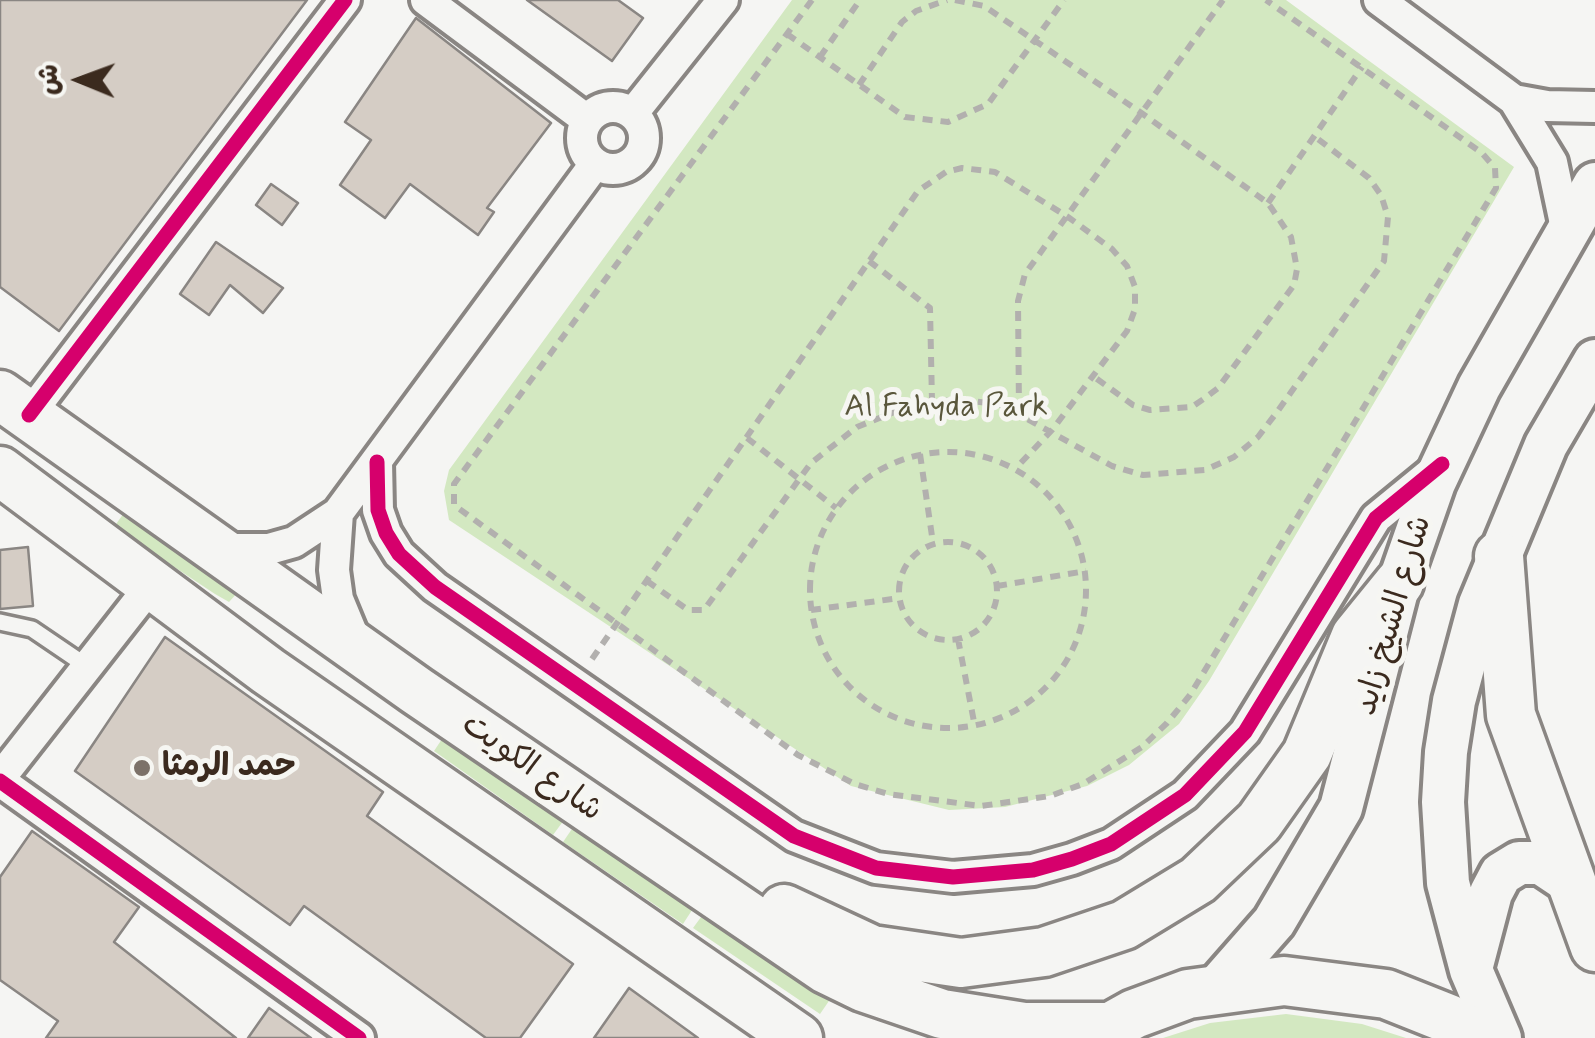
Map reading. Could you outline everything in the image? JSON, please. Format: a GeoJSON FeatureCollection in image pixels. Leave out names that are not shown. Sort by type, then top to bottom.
{"type":"FeatureCollection","features":[{"type":"Feature","properties":{"kind":"main road","name":"شارع الشيخ زايد"},"geometry":{"type":"LineString","coordinates":[[1216,988],[1274,922],[1341,808],[1398,583],[1442,464],[1479,386],[1595,184]]}},
{"type":"Feature","properties":{"kind":"main road"},"geometry":{"type":"LineString","coordinates":[[1500,1038],[1471,970],[1448,883],[1443,802],[1446,752],[1465,652],[1499,556],[1546,445],[1595,360]]}},
{"type":"Feature","properties":{"kind":"main road","name":"شارع الكويت"},"geometry":{"type":"LineString","coordinates":[[14,405],[360,652],[826,969],[902,1002],[983,1022],[1100,1032]]}},
{"type":"Feature","properties":{"kind":"main road"},"geometry":{"type":"LineString","coordinates":[[0,470],[268,672],[798,1038]]}},
{"type":"Feature","properties":{"kind":"main road"},"geometry":{"type":"LineString","coordinates":[[1499,556],[1511,715],[1595,947]]}},
{"type":"Feature","properties":{"kind":"main road"},"geometry":{"type":"LineString","coordinates":[[694,881],[758,897],[872,950],[931,961],[1017,957],[1085,941],[1124,925],[1198,880],[1259,822],[1307,754],[1356,636],[1398,583]]}},
{"type":"Feature","properties":{"kind":"main road"},"geometry":{"type":"LineString","coordinates":[[268,672],[316,680],[386,716],[406,709],[417,691]]}},
{"type":"Feature","properties":{"kind":"main road"},"geometry":{"type":"LineString","coordinates":[[1471,970],[1491,893],[1502,874],[1519,863],[1541,863],[1570,883]]}},
{"type":"Feature","properties":{"kind":"main road"},"geometry":{"type":"LineString","coordinates":[[659,942],[688,984],[738,1038]]}},
{"type":"Feature","properties":{"kind":"main road"},"geometry":{"type":"LineString","coordinates":[[1100,1032],[1161,1003],[1216,988],[1284,981],[1352,987],[1418,1006],[1482,1038]]}},
{"type":"Feature","properties":{"kind":"street"},"geometry":{"type":"LineString","coordinates":[[14,405],[345,0]]}},
{"type":"Feature","properties":{"kind":"street"},"geometry":{"type":"LineString","coordinates":[[426,0],[587,120]]}},
{"type":"Feature","properties":{"kind":"street"},"geometry":{"type":"LineString","coordinates":[[633,113],[723,0]]}},
{"type":"Feature","properties":{"kind":"street"},"geometry":{"type":"LineString","coordinates":[[1379,0],[1514,100],[1552,162],[1566,233]]}},
{"type":"Feature","properties":{"kind":"street"},"geometry":{"type":"LineString","coordinates":[[1514,100],[1547,106],[1595,107]]}},
{"type":"Feature","properties":{"kind":"street"},"geometry":{"type":"LineString","coordinates":[[614,106],[633,113],[644,131],[645,142],[635,161],[616,170],[595,164],[584,148],[587,120],[614,106]]}},
{"type":"Feature","properties":{"kind":"street"},"geometry":{"type":"LineString","coordinates":[[216,549],[269,550],[318,530],[338,512],[595,164]]}},
{"type":"Feature","properties":{"kind":"street"},"geometry":{"type":"LineString","coordinates":[[377,462],[378,510],[399,554],[435,587],[766,818],[824,850],[914,875],[992,876],[1032,870],[1111,844],[1185,796],[1217,765],[1269,697],[1358,541],[1396,498],[1442,464]]}},
{"type":"Feature","properties":{"kind":"street"},"geometry":{"type":"LineString","coordinates":[[338,512],[334,570],[338,598],[360,652]]}},
{"type":"Feature","properties":{"kind":"street"},"geometry":{"type":"LineString","coordinates":[[152,584],[0,779],[359,1038]]}},
{"type":"Feature","properties":{"kind":"lane"},"geometry":{"type":"LineString","coordinates":[[0,622],[32,629],[88,667]]}},
{"type":"Feature","properties":{"kind":"path"},"geometry":{"type":"LineString","coordinates":[[812,0],[454,484],[454,505],[461,514],[798,755],[855,784],[936,804],[1016,804],[1083,784],[1142,747],[1190,696],[1496,188],[1490,160],[1266,0]]}},
{"type":"Feature","properties":{"kind":"path"},"geometry":{"type":"LineString","coordinates":[[820,57],[860,0]]}},
{"type":"Feature","properties":{"kind":"path"},"geometry":{"type":"LineString","coordinates":[[859,85],[902,22],[916,11],[947,0]]}},
{"type":"Feature","properties":{"kind":"path"},"geometry":{"type":"LineString","coordinates":[[955,0],[984,6],[1268,203],[1296,251],[1294,285],[1218,388],[1192,408],[1150,410],[1132,405],[1093,376]]}},
{"type":"Feature","properties":{"kind":"path"},"geometry":{"type":"LineString","coordinates":[[788,34],[906,117],[948,122],[988,104],[1064,0]]}},
{"type":"Feature","properties":{"kind":"path"},"geometry":{"type":"LineString","coordinates":[[1019,412],[1020,287],[1140,112],[1224,0]]}},
{"type":"Feature","properties":{"kind":"path"},"geometry":{"type":"LineString","coordinates":[[1268,203],[1362,67]]}},
{"type":"Feature","properties":{"kind":"path"},"geometry":{"type":"LineString","coordinates":[[647,581],[688,610],[704,610],[799,477],[856,427],[882,414],[932,402],[981,401],[1019,412],[1112,466],[1143,475],[1205,470],[1234,457],[1258,437],[1374,281],[1389,239],[1381,195],[1369,178],[1314,136]]}},
{"type":"Feature","properties":{"kind":"path"},"geometry":{"type":"LineString","coordinates":[[574,684],[918,191],[946,172],[962,168],[995,172],[1068,217],[1112,248],[1127,266],[1135,287],[1135,310],[1127,331],[1052,430],[1016,468]]}},
{"type":"Feature","properties":{"kind":"path"},"geometry":{"type":"LineString","coordinates":[[869,261],[930,308],[932,402]]}},
{"type":"Feature","properties":{"kind":"path"},"geometry":{"type":"LineString","coordinates":[[747,438],[836,508]]}},
{"type":"Feature","properties":{"kind":"path"},"geometry":{"type":"LineString","coordinates":[[953,451],[985,456],[1016,468],[1058,506],[1074,530],[1086,571],[1086,606],[1078,640],[1062,671],[1037,697],[1008,716],[974,727],[937,730],[901,722],[868,704],[840,678],[821,646],[811,610],[810,574],[819,540],[836,508],[873,473],[920,454],[953,451]]}},
{"type":"Feature","properties":{"kind":"path"},"geometry":{"type":"LineString","coordinates":[[920,454],[933,544]]}},
{"type":"Feature","properties":{"kind":"path"},"geometry":{"type":"LineString","coordinates":[[955,542],[976,550],[990,566],[997,586],[996,604],[988,620],[958,639],[938,639],[920,631],[906,616],[900,598],[906,564],[933,544],[955,542]]}},
{"type":"Feature","properties":{"kind":"path"},"geometry":{"type":"LineString","coordinates":[[997,586],[1086,571]]}},
{"type":"Feature","properties":{"kind":"path"},"geometry":{"type":"LineString","coordinates":[[811,610],[900,598]]}},
{"type":"Feature","properties":{"kind":"path"},"geometry":{"type":"LineString","coordinates":[[958,639],[974,727]]}},
{"type":"Feature","properties":{"kind":"green space","name":"Al Fahyda Park"},"geometry":{"type":"Polygon","coordinates":[[[792,0],[1286,0],[1514,167],[1209,681],[1179,724],[1129,765],[1087,786],[1005,807],[949,810],[851,786],[449,520],[444,491],[449,470],[792,0]]]}},
{"type":"Feature","properties":{"kind":"green space"},"geometry":{"type":"Polygon","coordinates":[[[126,510],[239,591],[229,602],[114,527],[126,510]]]}},
{"type":"Feature","properties":{"kind":"green space"},"geometry":{"type":"Polygon","coordinates":[[[444,736],[564,820],[553,835],[434,751],[444,736]]]}},
{"type":"Feature","properties":{"kind":"green space"},"geometry":{"type":"Polygon","coordinates":[[[574,826],[694,907],[683,924],[563,842],[574,826]]]}},
{"type":"Feature","properties":{"kind":"green space"},"geometry":{"type":"Polygon","coordinates":[[[704,913],[831,998],[820,1014],[693,928],[704,913]]]}},
{"type":"Feature","properties":{"kind":"green space"},"geometry":{"type":"Polygon","coordinates":[[[1286,1014],[1362,1024],[1406,1038],[1163,1038],[1210,1023],[1286,1014]]]}},
{"type":"Feature","properties":{"kind":"building"},"geometry":{"type":"Polygon","coordinates":[[[0,0],[307,0],[59,331],[0,287],[0,0]]]}},
{"type":"Feature","properties":{"kind":"building"},"geometry":{"type":"Polygon","coordinates":[[[527,0],[618,0],[643,18],[612,61],[527,0]]]}},
{"type":"Feature","properties":{"kind":"building"},"geometry":{"type":"Polygon","coordinates":[[[416,18],[551,123],[487,208],[494,212],[478,235],[410,184],[385,218],[340,185],[371,140],[345,122],[416,18]]]}},
{"type":"Feature","properties":{"kind":"building"},"geometry":{"type":"Polygon","coordinates":[[[271,184],[298,203],[282,225],[256,205],[271,184]]]}},
{"type":"Feature","properties":{"kind":"building"},"geometry":{"type":"Polygon","coordinates":[[[216,242],[283,288],[263,313],[230,285],[209,315],[180,294],[216,242]]]}},
{"type":"Feature","properties":{"kind":"building"},"geometry":{"type":"Polygon","coordinates":[[[28,547],[33,606],[0,609],[0,550],[28,547]]]}},
{"type":"Feature","properties":{"kind":"building"},"geometry":{"type":"Polygon","coordinates":[[[165,637],[383,792],[367,816],[573,964],[520,1038],[486,1038],[304,906],[290,925],[75,771],[165,637]]]}},
{"type":"Feature","properties":{"kind":"building"},"geometry":{"type":"Polygon","coordinates":[[[32,831],[139,907],[114,942],[236,1038],[46,1038],[58,1021],[0,980],[0,877],[32,831]]]}},
{"type":"Feature","properties":{"kind":"building"},"geometry":{"type":"Polygon","coordinates":[[[629,988],[698,1038],[594,1038],[629,988]]]}},
{"type":"Feature","properties":{"kind":"building"},"geometry":{"type":"Polygon","coordinates":[[[269,1008],[311,1038],[248,1038],[269,1008]]]}},
{"type":"Feature","properties":{"kind":"cycle path"},"geometry":{"type":"LineString","coordinates":[[29,415],[345,0]]}},
{"type":"Feature","properties":{"kind":"cycle path"},"geometry":{"type":"LineString","coordinates":[[377,462],[378,510],[386,533],[399,554],[435,587],[794,836],[876,868],[953,877],[1033,870],[1072,859],[1111,844],[1185,795],[1245,732],[1376,518],[1442,464]]}},
{"type":"Feature","properties":{"kind":"cycle path"},"geometry":{"type":"LineString","coordinates":[[0,781],[359,1038]]}},
{"type":"Feature","properties":{"kind":"place","name":"حمد الرمثا"},"geometry":{"type":"Point","coordinates":[142,768]}}]}
